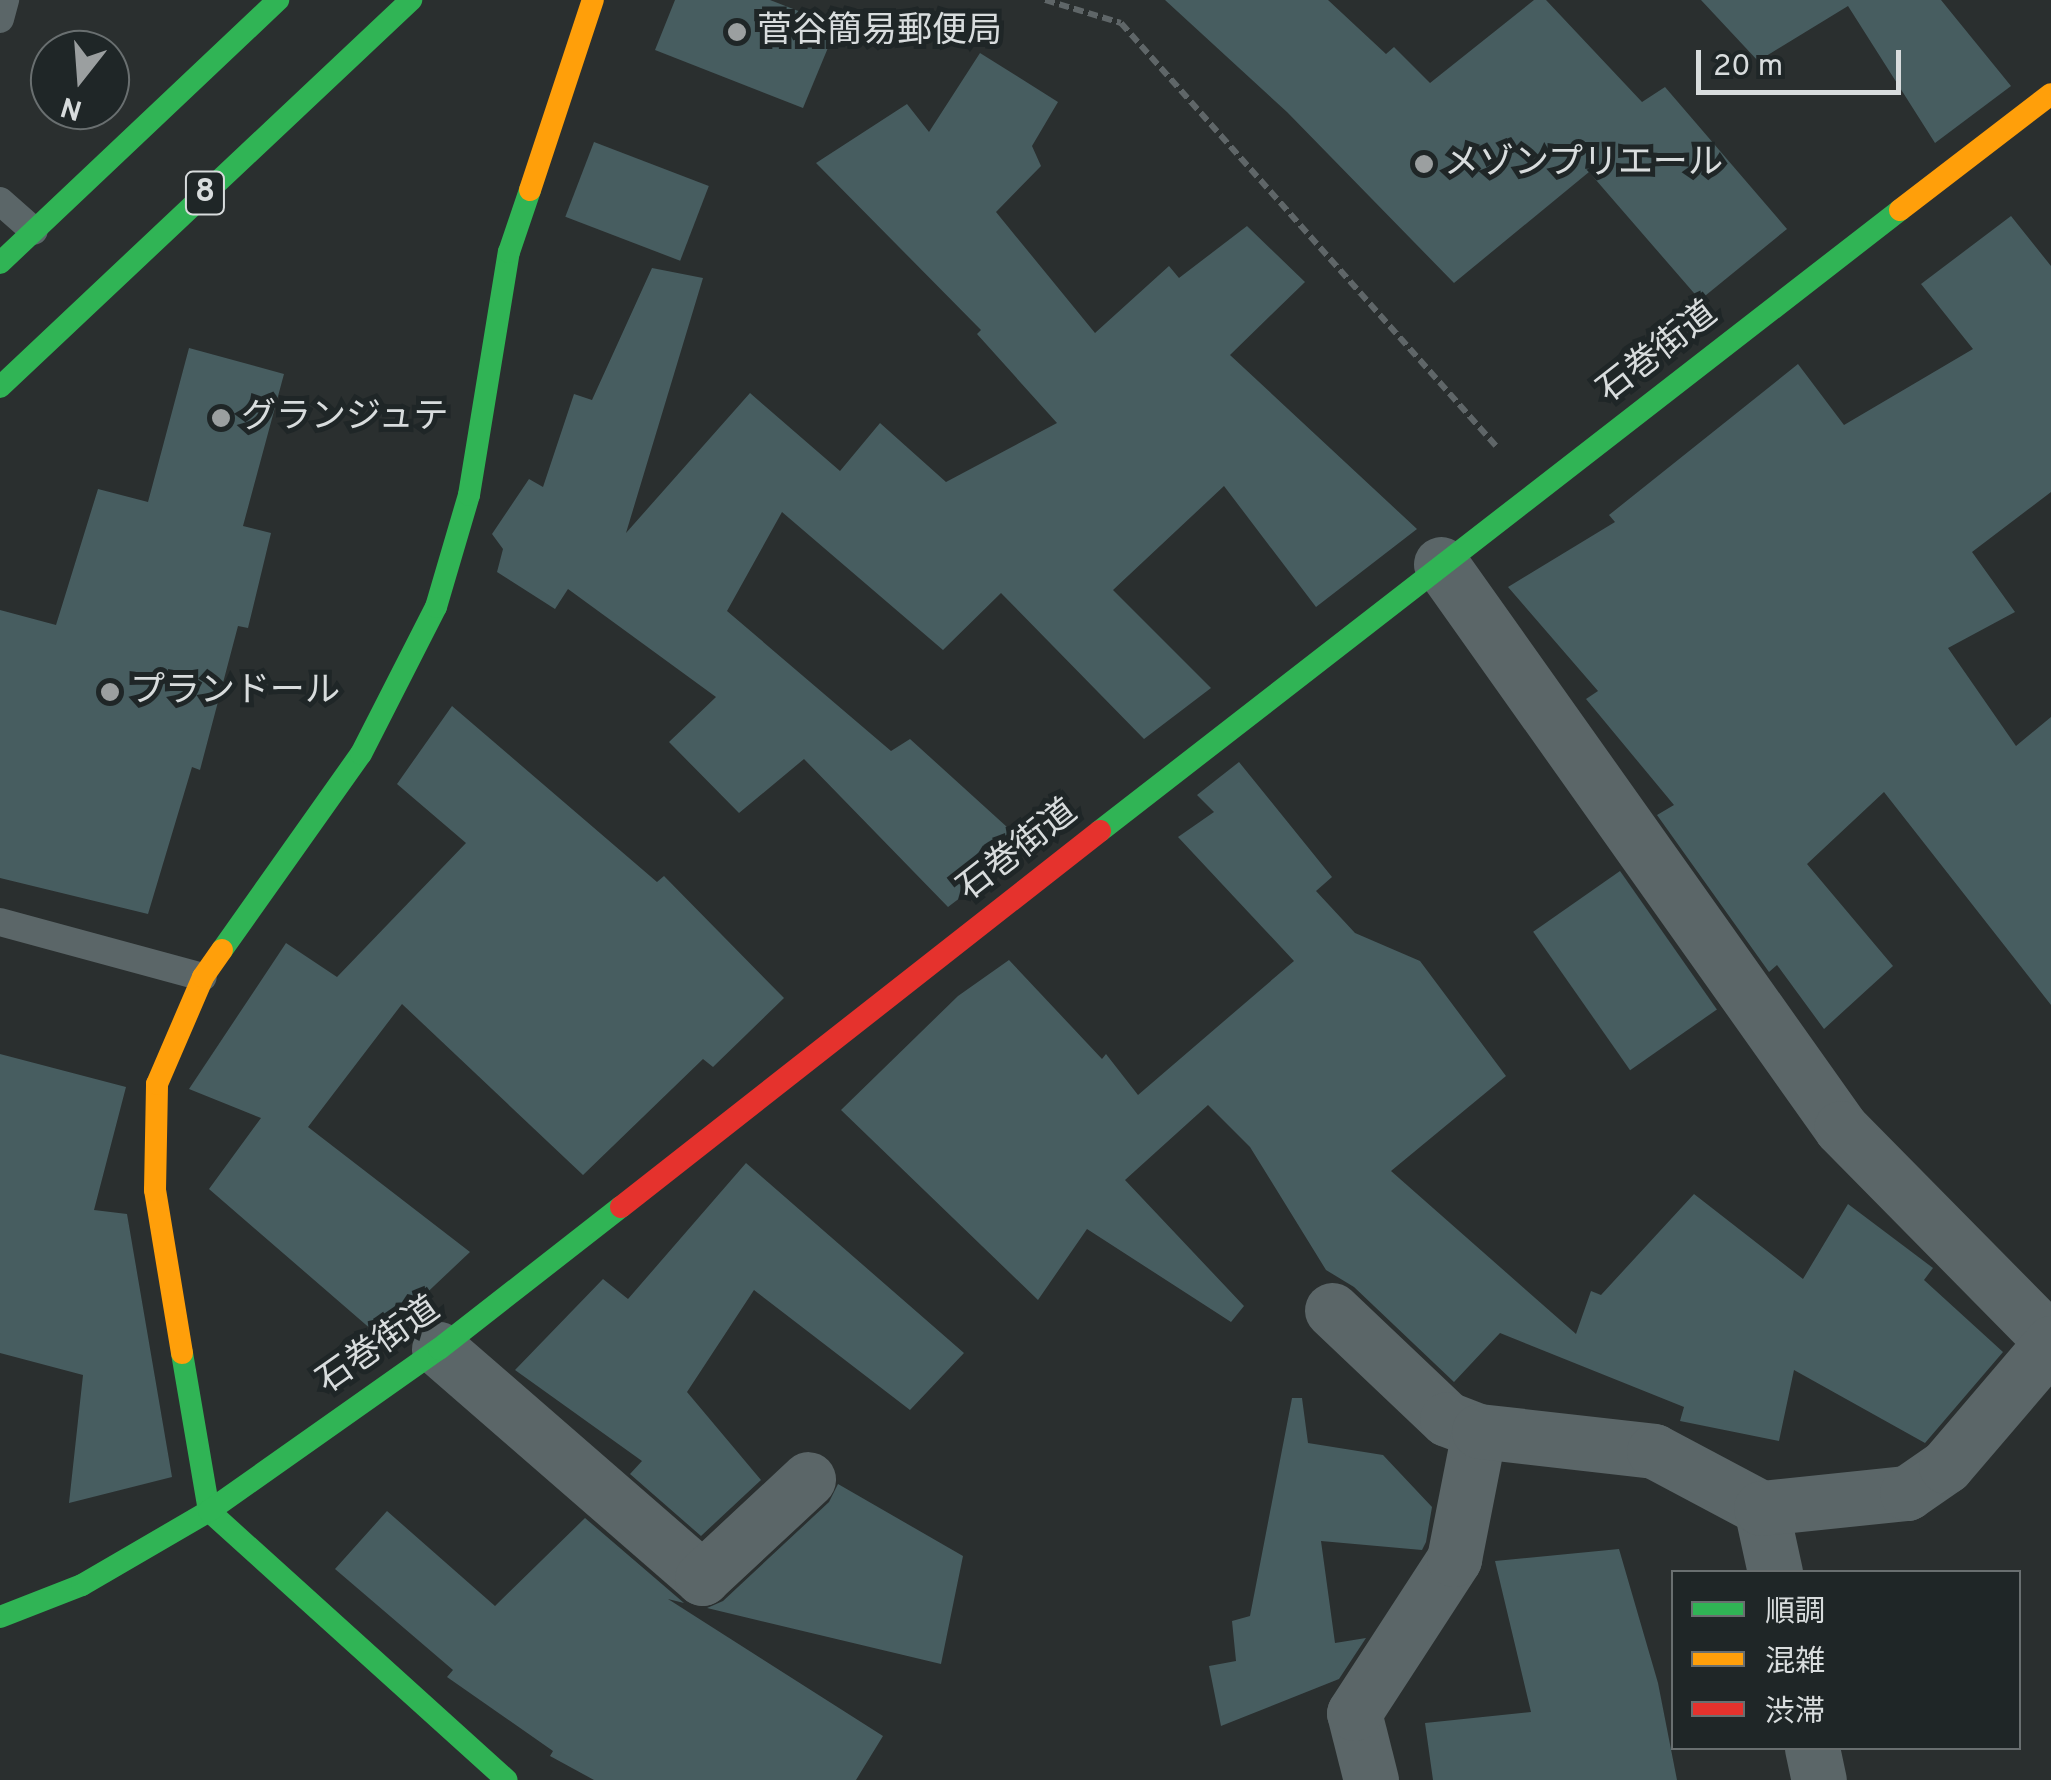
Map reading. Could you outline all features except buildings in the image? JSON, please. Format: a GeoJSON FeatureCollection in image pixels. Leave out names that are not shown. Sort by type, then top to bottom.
{"type":"FeatureCollection","features":[{"type":"Feature","properties":{"kind":"street"},"geometry":{"type":"LineString","coordinates":[[0,263],[278,0]]}},
{"type":"Feature","properties":{"kind":"street","name":"8"},"geometry":{"type":"LineString","coordinates":[[0,386],[410,0]]}},
{"type":"Feature","properties":{"kind":"street"},"geometry":{"type":"LineString","coordinates":[[507,1780],[209,1511],[156,1190],[157,1084],[203,977],[361,754],[436,607],[469,495],[509,252],[593,0]]}},
{"type":"Feature","properties":{"kind":"street","name":"石巻街道"},"geometry":{"type":"LineString","coordinates":[[0,1617],[82,1585],[209,1511],[438,1349],[1441,564],[2051,94]]}},
{"type":"Feature","properties":{"kind":"street"},"geometry":{"type":"LineString","coordinates":[[1332,1310],[1447,1419],[1479,1431],[1654,1451],[1761,1508],[1906,1493],[1946,1466],[2051,1342],[1841,1128],[1441,564]]}},
{"type":"Feature","properties":{"kind":"street"},"geometry":{"type":"LineString","coordinates":[[438,1349],[702,1578],[808,1479]]}},
{"type":"Feature","properties":{"kind":"street"},"geometry":{"type":"LineString","coordinates":[[1371,1780],[1354,1713],[1454,1558],[1479,1431]]}},
{"type":"Feature","properties":{"kind":"street"},"geometry":{"type":"LineString","coordinates":[[1761,1508],[1775,1570]]}},
{"type":"Feature","properties":{"kind":"street"},"geometry":{"type":"LineString","coordinates":[[1812,1750],[1819,1780]]}},
{"type":"Feature","properties":{"kind":"lane"},"geometry":{"type":"LineString","coordinates":[[0,19],[5,0]]}},
{"type":"Feature","properties":{"kind":"lane"},"geometry":{"type":"LineString","coordinates":[[0,201],[34,231]]}},
{"type":"Feature","properties":{"kind":"lane"},"geometry":{"type":"LineString","coordinates":[[0,922],[203,977]]}},
{"type":"Feature","properties":{"kind":"path"},"geometry":{"type":"LineString","coordinates":[[1044,0],[1121,23],[1536,492]]}},
{"type":"Feature","properties":{"kind":"traffic: fast"},"geometry":{"type":"LineString","coordinates":[[0,263],[278,0]]}},
{"type":"Feature","properties":{"kind":"traffic: fast"},"geometry":{"type":"LineString","coordinates":[[0,387],[411,0]]}},
{"type":"Feature","properties":{"kind":"traffic: fast"},"geometry":{"type":"LineString","coordinates":[[222,950],[361,754],[436,607],[469,495],[509,252],[530,190]]}},
{"type":"Feature","properties":{"kind":"traffic: fast"},"geometry":{"type":"LineString","coordinates":[[1100,831],[1900,210]]}},
{"type":"Feature","properties":{"kind":"traffic: fast"},"geometry":{"type":"LineString","coordinates":[[0,1617],[82,1585],[209,1511],[439,1349],[621,1207]]}},
{"type":"Feature","properties":{"kind":"traffic: fast"},"geometry":{"type":"LineString","coordinates":[[182,1353],[209,1511],[507,1780]]}},
{"type":"Feature","properties":{"kind":"traffic: slow"},"geometry":{"type":"LineString","coordinates":[[530,190],[593,0]]}},
{"type":"Feature","properties":{"kind":"traffic: slow"},"geometry":{"type":"LineString","coordinates":[[1900,210],[2051,94]]}},
{"type":"Feature","properties":{"kind":"traffic: slow"},"geometry":{"type":"LineString","coordinates":[[182,1353],[155,1190],[157,1084],[203,977],[222,950]]}},
{"type":"Feature","properties":{"kind":"traffic: jam"},"geometry":{"type":"LineString","coordinates":[[621,1207],[1100,831]]}},
{"type":"Feature","properties":{"kind":"place","name":"菅谷簡易郵便局"},"geometry":{"type":"Point","coordinates":[737,32]}},
{"type":"Feature","properties":{"kind":"place","name":"メゾンプリエール"},"geometry":{"type":"Point","coordinates":[1424,164]}},
{"type":"Feature","properties":{"kind":"place","name":"グランジュテ"},"geometry":{"type":"Point","coordinates":[221,418]}},
{"type":"Feature","properties":{"kind":"place","name":"プランドール"},"geometry":{"type":"Point","coordinates":[110,692]}}]}
